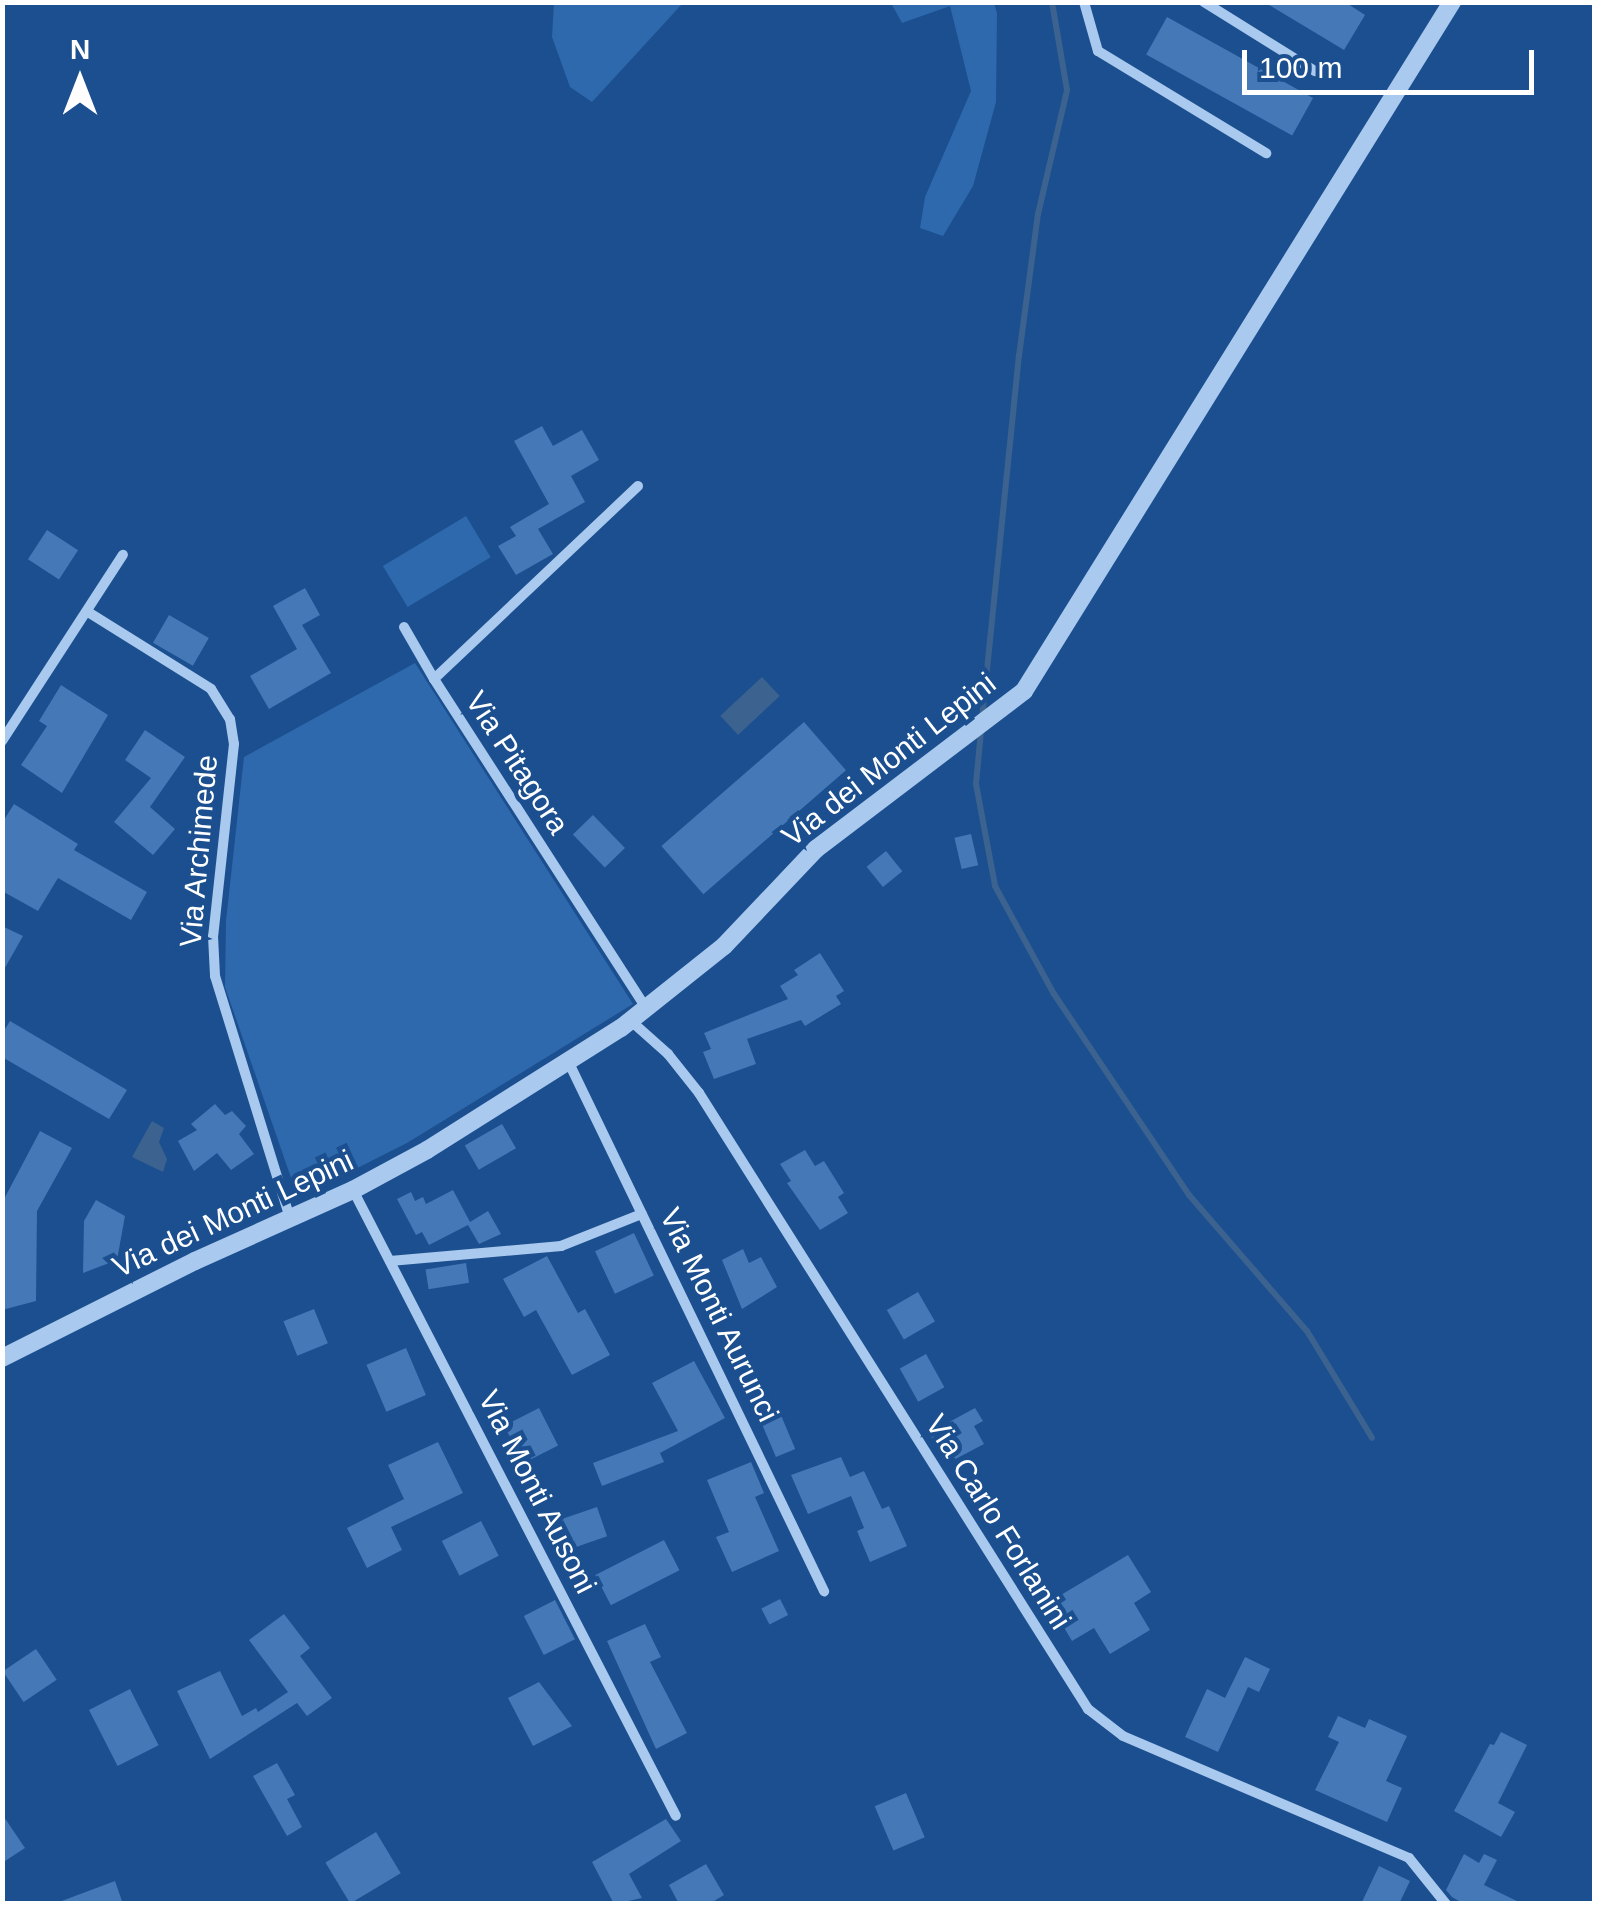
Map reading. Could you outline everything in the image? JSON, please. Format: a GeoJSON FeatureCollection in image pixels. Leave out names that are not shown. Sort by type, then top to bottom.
{"type":"FeatureCollection","features":[{"type":"Feature","properties":{"kind":"street"},"geometry":{"type":"LineString","coordinates":[[1084,2],[1098,51],[1266,153]]}},
{"type":"Feature","properties":{"kind":"street"},"geometry":{"type":"LineString","coordinates":[[1204,2],[1314,71]]}},
{"type":"Feature","properties":{"kind":"street","name":"Via dei Monti Lepini"},"geometry":{"type":"LineString","coordinates":[[2,1358],[171,1272],[353,1190],[631,1021],[724,946],[797,865],[1024,690],[1090,590],[1452,2]]}},
{"type":"Feature","properties":{"kind":"street","name":"Via Pitagora"},"geometry":{"type":"LineString","coordinates":[[638,486],[434,679],[647,1010]]}},
{"type":"Feature","properties":{"kind":"street"},"geometry":{"type":"LineString","coordinates":[[2,742],[124,555]]}},
{"type":"Feature","properties":{"kind":"street","name":"Via Archimede"},"geometry":{"type":"LineString","coordinates":[[88,612],[211,689],[230,719],[234,744],[214,936],[214,976],[290,1218]]}},
{"type":"Feature","properties":{"kind":"street"},"geometry":{"type":"LineString","coordinates":[[404,628],[434,679]]}},
{"type":"Feature","properties":{"kind":"street","name":"Via Carlo Forlanini"},"geometry":{"type":"LineString","coordinates":[[631,1021],[676,1062],[699,1093],[1088,1709],[1128,1739],[1409,1858],[1446,1904]]}},
{"type":"Feature","properties":{"kind":"street","name":"Via Monti Aurunci"},"geometry":{"type":"LineString","coordinates":[[568,1061],[824,1591]]}},
{"type":"Feature","properties":{"kind":"street","name":"Via Monti Ausoni"},"geometry":{"type":"LineString","coordinates":[[353,1190],[676,1816]]}},
{"type":"Feature","properties":{"kind":"street"},"geometry":{"type":"LineString","coordinates":[[390,1261],[560,1246],[642,1214]]}},
{"type":"Feature","properties":{"kind":"shaded area"},"geometry":{"type":"Polygon","coordinates":[[[554,2],[683,3],[592,102],[570,87],[552,37],[554,2]]]}},
{"type":"Feature","properties":{"kind":"shaded area"},"geometry":{"type":"Polygon","coordinates":[[[891,3],[994,3],[997,13],[996,102],[973,186],[943,236],[920,228],[925,197],[971,91],[950,6],[902,23],[891,3]]]}},
{"type":"Feature","properties":{"kind":"shaded area"},"geometry":{"type":"Polygon","coordinates":[[[466,516],[491,557],[408,607],[383,566],[466,516]]]}},
{"type":"Feature","properties":{"kind":"shaded area"},"geometry":{"type":"Polygon","coordinates":[[[415,663],[633,1004],[407,1143],[298,1198],[225,987],[226,921],[244,757],[415,663]]]}},
{"type":"Feature","properties":{"kind":"shaded area"},"geometry":{"type":"Polygon","coordinates":[[[762,677],[780,696],[738,735],[720,716],[762,677]]]}},
{"type":"Feature","properties":{"kind":"shaded area"},"geometry":{"type":"Polygon","coordinates":[[[152,1121],[164,1128],[159,1142],[167,1159],[163,1172],[132,1157],[152,1121]]]}},
{"type":"Feature","properties":{"kind":"building"},"geometry":{"type":"Polygon","coordinates":[[[1264,2],[1345,2],[1365,15],[1344,50],[1264,2]]]}},
{"type":"Feature","properties":{"kind":"building"},"geometry":{"type":"Polygon","coordinates":[[[1167,17],[1313,98],[1292,136],[1146,55],[1167,17]]]}},
{"type":"Feature","properties":{"kind":"building"},"geometry":{"type":"Polygon","coordinates":[[[542,426],[553,446],[582,430],[599,460],[571,476],[585,502],[538,529],[553,554],[516,575],[498,546],[516,536],[510,527],[549,504],[514,441],[542,426]]]}},
{"type":"Feature","properties":{"kind":"building"},"geometry":{"type":"Polygon","coordinates":[[[47,530],[78,550],[59,580],[28,559],[47,530]]]}},
{"type":"Feature","properties":{"kind":"building"},"geometry":{"type":"Polygon","coordinates":[[[305,588],[320,615],[302,625],[331,673],[269,709],[250,676],[297,649],[273,606],[305,588]]]}},
{"type":"Feature","properties":{"kind":"building"},"geometry":{"type":"Polygon","coordinates":[[[169,615],[209,638],[193,666],[153,643],[169,615]]]}},
{"type":"Feature","properties":{"kind":"building"},"geometry":{"type":"Polygon","coordinates":[[[61,685],[108,715],[62,793],[21,765],[47,726],[39,721],[61,685]]]}},
{"type":"Feature","properties":{"kind":"building"},"geometry":{"type":"Polygon","coordinates":[[[804,722],[846,770],[703,894],[661,846],[804,722]]]}},
{"type":"Feature","properties":{"kind":"building"},"geometry":{"type":"Polygon","coordinates":[[[145,730],[185,757],[150,807],[175,829],[153,855],[114,822],[151,778],[125,760],[145,730]]]}},
{"type":"Feature","properties":{"kind":"building"},"geometry":{"type":"Polygon","coordinates":[[[14,804],[78,844],[74,850],[147,892],[131,920],[58,878],[38,911],[2,891],[2,823],[14,804]]]}},
{"type":"Feature","properties":{"kind":"building"},"geometry":{"type":"Polygon","coordinates":[[[593,815],[625,848],[605,868],[573,834],[593,815]]]}},
{"type":"Feature","properties":{"kind":"building"},"geometry":{"type":"Polygon","coordinates":[[[971,834],[978,865],[962,869],[954,838],[971,834]]]}},
{"type":"Feature","properties":{"kind":"building"},"geometry":{"type":"Polygon","coordinates":[[[886,851],[902,871],[883,887],[867,867],[886,851]]]}},
{"type":"Feature","properties":{"kind":"building"},"geometry":{"type":"Polygon","coordinates":[[[2,926],[23,936],[2,973],[2,926]]]}},
{"type":"Feature","properties":{"kind":"building"},"geometry":{"type":"Polygon","coordinates":[[[820,953],[844,991],[836,996],[841,1004],[805,1026],[801,1020],[747,1039],[756,1064],[714,1079],[703,1052],[711,1049],[704,1033],[788,999],[780,986],[798,975],[794,970],[820,953]]]}},
{"type":"Feature","properties":{"kind":"building"},"geometry":{"type":"Polygon","coordinates":[[[10,1021],[127,1090],[109,1119],[2,1057],[2,1034],[10,1021]]]}},
{"type":"Feature","properties":{"kind":"building"},"geometry":{"type":"Polygon","coordinates":[[[215,1104],[225,1115],[232,1111],[246,1126],[239,1134],[254,1154],[231,1170],[217,1153],[194,1171],[178,1141],[197,1130],[191,1124],[215,1104]]]}},
{"type":"Feature","properties":{"kind":"building"},"geometry":{"type":"Polygon","coordinates":[[[502,1124],[516,1148],[479,1170],[465,1146],[502,1124]]]}},
{"type":"Feature","properties":{"kind":"building"},"geometry":{"type":"Polygon","coordinates":[[[40,1131],[72,1148],[37,1211],[36,1301],[2,1310],[3,1201],[40,1131]]]}},
{"type":"Feature","properties":{"kind":"building"},"geometry":{"type":"Polygon","coordinates":[[[805,1150],[815,1166],[824,1161],[844,1193],[838,1197],[848,1213],[820,1230],[787,1183],[791,1181],[780,1164],[805,1150]]]}},
{"type":"Feature","properties":{"kind":"building"},"geometry":{"type":"Polygon","coordinates":[[[453,1190],[470,1222],[488,1211],[501,1234],[479,1244],[468,1225],[429,1245],[422,1232],[416,1235],[397,1199],[411,1192],[415,1201],[423,1197],[426,1204],[453,1190]]]}},
{"type":"Feature","properties":{"kind":"building"},"geometry":{"type":"Polygon","coordinates":[[[96,1200],[125,1216],[117,1260],[83,1273],[84,1221],[96,1200]]]}},
{"type":"Feature","properties":{"kind":"building"},"geometry":{"type":"Polygon","coordinates":[[[634,1233],[654,1276],[615,1294],[595,1251],[634,1233]]]}},
{"type":"Feature","properties":{"kind":"building"},"geometry":{"type":"Polygon","coordinates":[[[743,1249],[749,1263],[761,1257],[777,1287],[742,1309],[722,1260],[743,1249]]]}},
{"type":"Feature","properties":{"kind":"building"},"geometry":{"type":"Polygon","coordinates":[[[547,1256],[578,1313],[585,1309],[610,1355],[572,1375],[536,1310],[524,1317],[503,1279],[547,1256]]]}},
{"type":"Feature","properties":{"kind":"building"},"geometry":{"type":"Polygon","coordinates":[[[466,1263],[469,1283],[429,1289],[426,1269],[466,1263]]]}},
{"type":"Feature","properties":{"kind":"building"},"geometry":{"type":"Polygon","coordinates":[[[918,1292],[935,1321],[904,1339],[887,1310],[918,1292]]]}},
{"type":"Feature","properties":{"kind":"building"},"geometry":{"type":"Polygon","coordinates":[[[314,1309],[328,1343],[297,1356],[283,1321],[314,1309]]]}},
{"type":"Feature","properties":{"kind":"building"},"geometry":{"type":"Polygon","coordinates":[[[406,1348],[426,1395],[386,1412],[366,1365],[406,1348]]]}},
{"type":"Feature","properties":{"kind":"building"},"geometry":{"type":"Polygon","coordinates":[[[926,1354],[944,1387],[918,1402],[900,1369],[926,1354]]]}},
{"type":"Feature","properties":{"kind":"building"},"geometry":{"type":"Polygon","coordinates":[[[694,1361],[725,1418],[660,1453],[664,1462],[602,1486],[593,1463],[678,1431],[652,1383],[694,1361]]]}},
{"type":"Feature","properties":{"kind":"building"},"geometry":{"type":"Polygon","coordinates":[[[539,1408],[558,1445],[523,1463],[504,1426],[539,1408]]]}},
{"type":"Feature","properties":{"kind":"building"},"geometry":{"type":"Polygon","coordinates":[[[975,1408],[983,1421],[974,1426],[984,1444],[946,1464],[929,1433],[975,1408]]]}},
{"type":"Feature","properties":{"kind":"building"},"geometry":{"type":"Polygon","coordinates":[[[780,1413],[795,1449],[776,1457],[761,1421],[780,1413]]]}},
{"type":"Feature","properties":{"kind":"building"},"geometry":{"type":"Polygon","coordinates":[[[438,1442],[463,1493],[391,1527],[402,1550],[367,1568],[347,1528],[404,1499],[388,1465],[438,1442]]]}},
{"type":"Feature","properties":{"kind":"building"},"geometry":{"type":"Polygon","coordinates":[[[841,1457],[850,1477],[864,1471],[882,1509],[889,1506],[907,1546],[870,1562],[857,1531],[864,1528],[851,1496],[808,1514],[791,1475],[841,1457]]]}},
{"type":"Feature","properties":{"kind":"building"},"geometry":{"type":"Polygon","coordinates":[[[751,1462],[764,1493],[755,1497],[779,1551],[732,1572],[716,1537],[729,1532],[707,1480],[751,1462]]]}},
{"type":"Feature","properties":{"kind":"building"},"geometry":{"type":"Polygon","coordinates":[[[597,1507],[607,1536],[556,1554],[546,1525],[597,1507]]]}},
{"type":"Feature","properties":{"kind":"building"},"geometry":{"type":"Polygon","coordinates":[[[481,1521],[499,1556],[460,1576],[442,1541],[481,1521]]]}},
{"type":"Feature","properties":{"kind":"building"},"geometry":{"type":"Polygon","coordinates":[[[664,1540],[679,1570],[611,1605],[595,1575],[664,1540]]]}},
{"type":"Feature","properties":{"kind":"building"},"geometry":{"type":"Polygon","coordinates":[[[1128,1555],[1151,1592],[1134,1603],[1150,1630],[1110,1654],[1094,1628],[1072,1641],[1049,1602],[1128,1555]]]}},
{"type":"Feature","properties":{"kind":"building"},"geometry":{"type":"Polygon","coordinates":[[[780,1599],[788,1615],[769,1625],[761,1609],[780,1599]]]}},
{"type":"Feature","properties":{"kind":"building"},"geometry":{"type":"Polygon","coordinates":[[[555,1600],[575,1639],[544,1655],[524,1616],[555,1600]]]}},
{"type":"Feature","properties":{"kind":"building"},"geometry":{"type":"Polygon","coordinates":[[[284,1614],[310,1648],[300,1656],[332,1698],[307,1716],[297,1703],[210,1759],[177,1691],[220,1671],[242,1716],[256,1708],[258,1712],[288,1692],[249,1640],[284,1614]]]}},
{"type":"Feature","properties":{"kind":"building"},"geometry":{"type":"Polygon","coordinates":[[[645,1624],[661,1657],[650,1662],[687,1733],[656,1749],[607,1641],[645,1624]]]}},
{"type":"Feature","properties":{"kind":"building"},"geometry":{"type":"Polygon","coordinates":[[[36,1649],[57,1680],[24,1702],[3,1671],[36,1649]]]}},
{"type":"Feature","properties":{"kind":"building"},"geometry":{"type":"Polygon","coordinates":[[[1245,1657],[1270,1669],[1259,1692],[1248,1687],[1218,1752],[1185,1737],[1207,1689],[1225,1698],[1245,1657]]]}},
{"type":"Feature","properties":{"kind":"building"},"geometry":{"type":"Polygon","coordinates":[[[539,1682],[572,1726],[533,1746],[508,1698],[539,1682]]]}},
{"type":"Feature","properties":{"kind":"building"},"geometry":{"type":"Polygon","coordinates":[[[130,1689],[159,1745],[118,1766],[89,1710],[130,1689]]]}},
{"type":"Feature","properties":{"kind":"building"},"geometry":{"type":"Polygon","coordinates":[[[1338,1716],[1365,1728],[1369,1719],[1407,1736],[1386,1781],[1402,1788],[1387,1822],[1315,1790],[1339,1742],[1328,1737],[1338,1716]]]}},
{"type":"Feature","properties":{"kind":"building"},"geometry":{"type":"Polygon","coordinates":[[[1501,1732],[1527,1745],[1498,1803],[1515,1812],[1501,1837],[1454,1811],[1490,1744],[1494,1745],[1501,1732]]]}},
{"type":"Feature","properties":{"kind":"building"},"geometry":{"type":"Polygon","coordinates":[[[277,1763],[295,1795],[287,1799],[302,1827],[287,1836],[253,1776],[277,1763]]]}},
{"type":"Feature","properties":{"kind":"building"},"geometry":{"type":"Polygon","coordinates":[[[906,1793],[925,1837],[893,1850],[875,1806],[906,1793]]]}},
{"type":"Feature","properties":{"kind":"building"},"geometry":{"type":"Polygon","coordinates":[[[2,1814],[25,1848],[2,1863],[2,1814]]]}},
{"type":"Feature","properties":{"kind":"building"},"geometry":{"type":"Polygon","coordinates":[[[666,1819],[681,1841],[629,1874],[642,1898],[614,1904],[592,1862],[666,1819]]]}},
{"type":"Feature","properties":{"kind":"building"},"geometry":{"type":"Polygon","coordinates":[[[376,1832],[401,1873],[350,1904],[325,1862],[376,1832]]]}},
{"type":"Feature","properties":{"kind":"building"},"geometry":{"type":"Polygon","coordinates":[[[1464,1854],[1479,1863],[1484,1854],[1497,1860],[1484,1885],[1523,1904],[1464,1904],[1452,1897],[1446,1890],[1464,1854]]]}},
{"type":"Feature","properties":{"kind":"building"},"geometry":{"type":"Polygon","coordinates":[[[706,1864],[724,1895],[709,1904],[679,1904],[669,1885],[706,1864]]]}},
{"type":"Feature","properties":{"kind":"building"},"geometry":{"type":"Polygon","coordinates":[[[1379,1866],[1410,1881],[1399,1904],[1361,1904],[1379,1866]]]}},
{"type":"Feature","properties":{"kind":"building"},"geometry":{"type":"Polygon","coordinates":[[[115,1881],[123,1904],[59,1902],[115,1881]]]}},
{"type":"Feature","properties":{"kind":"waterway"},"geometry":{"type":"LineString","coordinates":[[982,719],[1019,356],[1038,214],[1067,90],[1052,2]]}},
{"type":"Feature","properties":{"kind":"waterway"},"geometry":{"type":"LineString","coordinates":[[981,731],[976,784],[995,886],[1054,994],[1189,1195],[1307,1331],[1372,1438]]}}]}
